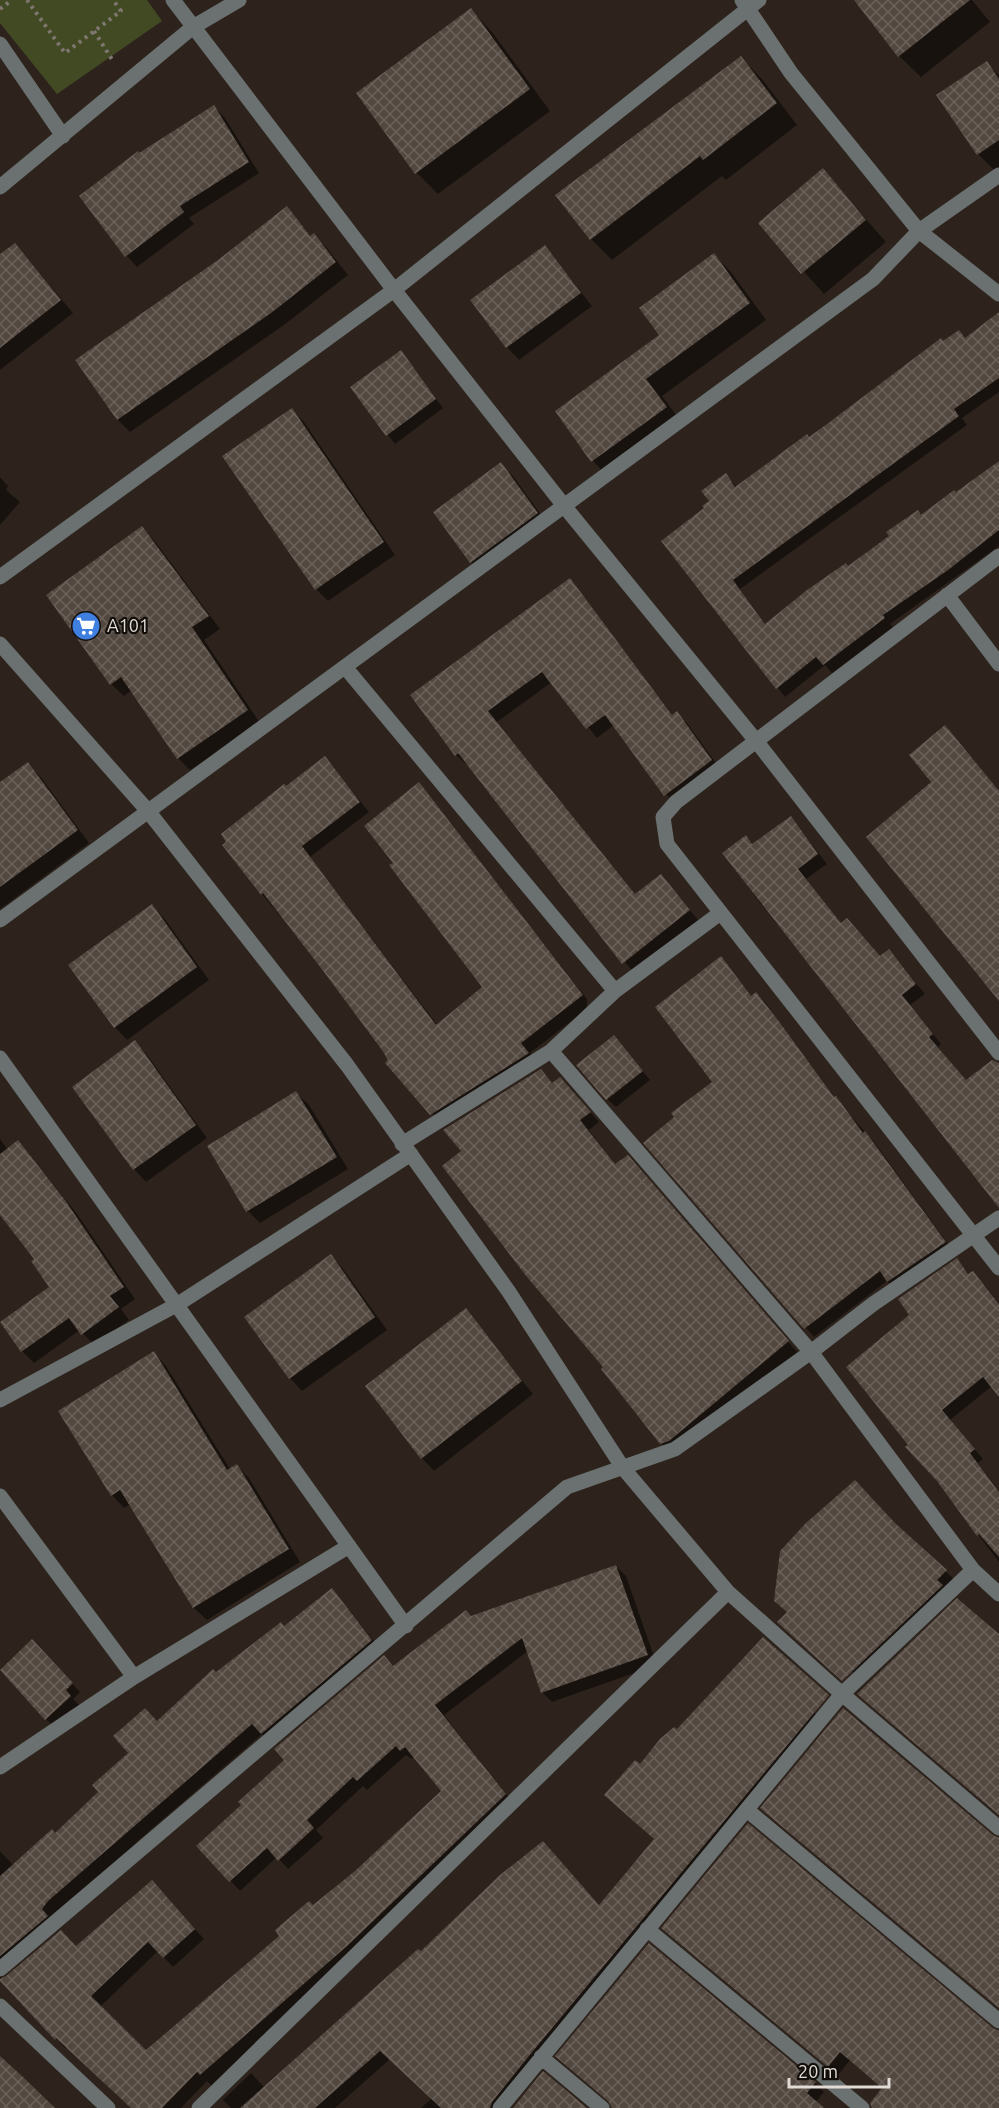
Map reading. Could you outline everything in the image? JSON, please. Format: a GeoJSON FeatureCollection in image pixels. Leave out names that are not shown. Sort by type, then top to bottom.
{"type":"FeatureCollection","features":[{"type":"Feature","properties":{"kind":"street"},"geometry":{"type":"LineString","coordinates":[[173,0],[394,290],[565,507],[757,742],[999,1053]]}},
{"type":"Feature","properties":{"kind":"street"},"geometry":{"type":"LineString","coordinates":[[0,187],[193,27],[239,0]]}},
{"type":"Feature","properties":{"kind":"street"},"geometry":{"type":"LineString","coordinates":[[0,577],[394,290],[750,3],[791,73],[919,231],[999,294]]}},
{"type":"Feature","properties":{"kind":"street"},"geometry":{"type":"LineString","coordinates":[[0,44],[63,136]]}},
{"type":"Feature","properties":{"kind":"street"},"geometry":{"type":"LineString","coordinates":[[0,920],[873,279],[919,231],[999,175]]}},
{"type":"Feature","properties":{"kind":"street"},"geometry":{"type":"LineString","coordinates":[[999,556],[676,802],[663,817],[667,844],[719,914],[999,1268]]}},
{"type":"Feature","properties":{"kind":"street"},"geometry":{"type":"LineString","coordinates":[[947,595],[999,664]]}},
{"type":"Feature","properties":{"kind":"street"},"geometry":{"type":"LineString","coordinates":[[0,644],[148,811],[347,1065],[509,1292],[623,1468],[728,1592],[842,1694],[999,1828]]}},
{"type":"Feature","properties":{"kind":"street"},"geometry":{"type":"LineString","coordinates":[[345,667],[615,991]]}},
{"type":"Feature","properties":{"kind":"street"},"geometry":{"type":"LineString","coordinates":[[0,1400],[178,1304],[551,1051],[615,991],[719,914]]}},
{"type":"Feature","properties":{"kind":"street"},"geometry":{"type":"LineString","coordinates":[[551,1051],[811,1352],[973,1570],[999,1594]]}},
{"type":"Feature","properties":{"kind":"street"},"geometry":{"type":"LineString","coordinates":[[0,1058],[406,1626]]}},
{"type":"Feature","properties":{"kind":"street"},"geometry":{"type":"LineString","coordinates":[[0,1969],[567,1487],[675,1449],[811,1352],[873,1304],[999,1218]]}},
{"type":"Feature","properties":{"kind":"street"},"geometry":{"type":"LineString","coordinates":[[0,1496],[134,1677]]}},
{"type":"Feature","properties":{"kind":"street"},"geometry":{"type":"LineString","coordinates":[[0,1767],[134,1677],[349,1546]]}},
{"type":"Feature","properties":{"kind":"street"},"geometry":{"type":"LineString","coordinates":[[500,2108],[842,1694],[973,1570]]}},
{"type":"Feature","properties":{"kind":"street"},"geometry":{"type":"LineString","coordinates":[[199,2108],[728,1592]]}},
{"type":"Feature","properties":{"kind":"street"},"geometry":{"type":"LineString","coordinates":[[747,1810],[999,2021]]}},
{"type":"Feature","properties":{"kind":"street"},"geometry":{"type":"LineString","coordinates":[[647,1929],[862,2108]]}},
{"type":"Feature","properties":{"kind":"street"},"geometry":{"type":"LineString","coordinates":[[0,2006],[108,2108]]}},
{"type":"Feature","properties":{"kind":"street"},"geometry":{"type":"LineString","coordinates":[[542,2057],[602,2108]]}},
{"type":"Feature","properties":{"kind":"path"},"geometry":{"type":"LineString","coordinates":[[0,9],[12,0]]}},
{"type":"Feature","properties":{"kind":"path"},"geometry":{"type":"LineString","coordinates":[[27,0],[65,54],[121,11],[113,0]]}},
{"type":"Feature","properties":{"kind":"path"},"geometry":{"type":"LineString","coordinates":[[94,31],[126,82]]}},
{"type":"Feature","properties":{"kind":"green space"},"geometry":{"type":"Polygon","coordinates":[[[0,0],[147,0],[162,21],[57,94],[0,23],[0,0]]]}},
{"type":"Feature","properties":{"kind":"building"},"geometry":{"type":"Polygon","coordinates":[[[854,0],[970,0],[898,57],[854,0]]]}},
{"type":"Feature","properties":{"kind":"building"},"geometry":{"type":"Polygon","coordinates":[[[471,8],[530,89],[415,174],[356,93],[471,8]]]}},
{"type":"Feature","properties":{"kind":"building"},"geometry":{"type":"Polygon","coordinates":[[[741,56],[777,103],[703,160],[700,156],[590,240],[555,195],[741,56]]]}},
{"type":"Feature","properties":{"kind":"building"},"geometry":{"type":"Polygon","coordinates":[[[987,61],[999,79],[999,140],[977,155],[936,95],[987,61]]]}},
{"type":"Feature","properties":{"kind":"building"},"geometry":{"type":"Polygon","coordinates":[[[214,105],[249,162],[180,206],[184,212],[125,257],[79,196],[138,151],[139,153],[214,105]]]}},
{"type":"Feature","properties":{"kind":"building"},"geometry":{"type":"Polygon","coordinates":[[[823,168],[866,220],[801,274],[758,223],[823,168]]]}},
{"type":"Feature","properties":{"kind":"building"},"geometry":{"type":"Polygon","coordinates":[[[287,206],[310,236],[314,233],[336,262],[271,313],[117,420],[75,360],[218,260],[287,206]]]}},
{"type":"Feature","properties":{"kind":"building"},"geometry":{"type":"Polygon","coordinates":[[[15,243],[61,300],[0,348],[0,254],[15,243]]]}},
{"type":"Feature","properties":{"kind":"building"},"geometry":{"type":"Polygon","coordinates":[[[545,245],[581,293],[506,348],[470,300],[545,245]]]}},
{"type":"Feature","properties":{"kind":"building"},"geometry":{"type":"Polygon","coordinates":[[[714,253],[750,303],[646,379],[667,407],[591,462],[555,411],[659,335],[639,308],[714,253]]]}},
{"type":"Feature","properties":{"kind":"building"},"geometry":{"type":"Polygon","coordinates":[[[999,312],[999,378],[954,409],[959,416],[733,580],[765,624],[807,590],[846,563],[848,566],[889,536],[886,532],[918,510],[921,515],[999,461],[999,530],[948,570],[883,615],[885,618],[823,665],[816,657],[776,689],[661,541],[704,508],[702,506],[709,501],[701,491],[726,473],[735,487],[807,434],[809,437],[941,338],[943,341],[959,330],[965,338],[999,312]]]}},
{"type":"Feature","properties":{"kind":"building"},"geometry":{"type":"Polygon","coordinates":[[[401,350],[436,399],[386,436],[350,387],[401,350]]]}},
{"type":"Feature","properties":{"kind":"building"},"geometry":{"type":"Polygon","coordinates":[[[292,408],[384,542],[315,590],[222,456],[292,408]]]}},
{"type":"Feature","properties":{"kind":"building"},"geometry":{"type":"Polygon","coordinates":[[[501,462],[538,513],[470,563],[433,512],[501,462]]]}},
{"type":"Feature","properties":{"kind":"building"},"geometry":{"type":"Polygon","coordinates":[[[142,526],[209,616],[192,627],[248,710],[177,759],[121,677],[110,685],[46,595],[142,526]]]}},
{"type":"Feature","properties":{"kind":"building"},"geometry":{"type":"Polygon","coordinates":[[[570,578],[672,715],[677,711],[712,760],[664,796],[605,715],[586,729],[542,672],[488,711],[635,894],[661,874],[690,910],[622,964],[458,753],[455,756],[410,695],[570,578]]]}},
{"type":"Feature","properties":{"kind":"building"},"geometry":{"type":"Polygon","coordinates":[[[945,725],[999,791],[999,1001],[866,837],[931,782],[909,755],[945,725]]]}},
{"type":"Feature","properties":{"kind":"building"},"geometry":{"type":"Polygon","coordinates":[[[325,756],[360,802],[302,846],[436,1025],[482,987],[389,865],[393,863],[364,826],[419,782],[583,995],[521,1043],[529,1053],[430,1115],[385,1063],[388,1060],[382,1050],[321,968],[263,893],[261,895],[222,845],[226,842],[221,834],[284,784],[286,786],[325,756]]]}},
{"type":"Feature","properties":{"kind":"building"},"geometry":{"type":"Polygon","coordinates":[[[28,762],[78,830],[0,887],[0,782],[28,762]]]}},
{"type":"Feature","properties":{"kind":"building"},"geometry":{"type":"Polygon","coordinates":[[[791,816],[818,854],[798,869],[841,923],[847,918],[880,956],[889,949],[916,984],[902,995],[933,1034],[929,1037],[966,1080],[992,1060],[999,1063],[999,1208],[722,853],[746,835],[752,844],[791,816]]]}},
{"type":"Feature","properties":{"kind":"building"},"geometry":{"type":"Polygon","coordinates":[[[152,904],[197,967],[114,1028],[68,965],[152,904]]]}},
{"type":"Feature","properties":{"kind":"building"},"geometry":{"type":"Polygon","coordinates":[[[721,956],[751,996],[756,992],[834,1097],[836,1096],[863,1133],[865,1131],[946,1242],[887,1282],[880,1271],[804,1329],[643,1143],[674,1117],[671,1113],[712,1082],[655,1007],[721,956]]]}},
{"type":"Feature","properties":{"kind":"building"},"geometry":{"type":"Polygon","coordinates":[[[614,1035],[643,1071],[606,1100],[576,1065],[614,1035]]]}},
{"type":"Feature","properties":{"kind":"building"},"geometry":{"type":"Polygon","coordinates":[[[135,1040],[196,1125],[133,1170],[72,1087],[135,1040]]]}},
{"type":"Feature","properties":{"kind":"building"},"geometry":{"type":"Polygon","coordinates":[[[541,1069],[552,1083],[560,1077],[591,1112],[580,1120],[615,1164],[628,1155],[789,1341],[669,1441],[660,1444],[601,1369],[603,1367],[527,1277],[442,1166],[461,1151],[443,1130],[541,1069]]]}},
{"type":"Feature","properties":{"kind":"building"},"geometry":{"type":"Polygon","coordinates":[[[296,1091],[337,1157],[246,1212],[207,1146],[296,1091]]]}},
{"type":"Feature","properties":{"kind":"building"},"geometry":{"type":"Polygon","coordinates":[[[18,1140],[65,1200],[124,1287],[110,1296],[119,1307],[81,1335],[69,1318],[21,1352],[0,1322],[49,1287],[31,1261],[34,1259],[0,1215],[0,1154],[18,1140]]]}},
{"type":"Feature","properties":{"kind":"building"},"geometry":{"type":"Polygon","coordinates":[[[331,1254],[375,1317],[289,1379],[244,1317],[331,1254]]]}},
{"type":"Feature","properties":{"kind":"building"},"geometry":{"type":"Polygon","coordinates":[[[957,1258],[968,1274],[973,1271],[999,1304],[999,1397],[983,1377],[942,1410],[975,1449],[970,1453],[999,1492],[999,1557],[979,1534],[977,1536],[937,1481],[905,1447],[908,1445],[846,1367],[909,1315],[898,1299],[957,1258]]]}},
{"type":"Feature","properties":{"kind":"building"},"geometry":{"type":"Polygon","coordinates":[[[466,1308],[522,1381],[421,1459],[365,1386],[466,1308]]]}},
{"type":"Feature","properties":{"kind":"building"},"geometry":{"type":"Polygon","coordinates":[[[154,1351],[227,1470],[237,1464],[289,1549],[193,1608],[120,1490],[111,1496],[58,1411],[154,1351]]]}},
{"type":"Feature","properties":{"kind":"building"},"geometry":{"type":"Polygon","coordinates":[[[855,1480],[895,1523],[947,1570],[937,1580],[943,1585],[842,1681],[777,1622],[787,1612],[774,1601],[780,1551],[806,1523],[855,1480]]]}},
{"type":"Feature","properties":{"kind":"building"},"geometry":{"type":"Polygon","coordinates":[[[616,1565],[648,1655],[541,1693],[522,1638],[435,1705],[506,1794],[347,1946],[200,2075],[197,2072],[162,2108],[131,2108],[56,2038],[55,2040],[0,1981],[61,1930],[76,1946],[152,1880],[195,1929],[163,1958],[148,1942],[91,1996],[146,2050],[279,1936],[275,1930],[309,1901],[313,1905],[355,1871],[441,1791],[405,1747],[400,1751],[396,1746],[357,1781],[353,1777],[307,1820],[314,1828],[278,1861],[267,1848],[229,1882],[196,1846],[241,1805],[238,1802],[284,1760],[274,1749],[384,1655],[393,1666],[466,1610],[471,1616],[616,1565]]]}},
{"type":"Feature","properties":{"kind":"building"},"geometry":{"type":"Polygon","coordinates":[[[332,1588],[372,1640],[261,1734],[252,1724],[48,1901],[42,1909],[48,1916],[0,1956],[0,1876],[52,1829],[55,1833],[98,1792],[92,1785],[128,1753],[113,1736],[145,1708],[157,1721],[213,1669],[216,1672],[281,1622],[284,1626],[332,1588]]]}},
{"type":"Feature","properties":{"kind":"building"},"geometry":{"type":"Polygon","coordinates":[[[957,1598],[999,1634],[999,1815],[857,1694],[957,1598]]]}},
{"type":"Feature","properties":{"kind":"building"},"geometry":{"type":"Polygon","coordinates":[[[763,1637],[829,1695],[533,2051],[492,2102],[490,2108],[441,2108],[380,2051],[315,2108],[240,2108],[418,1949],[421,1951],[500,1875],[543,1841],[599,1905],[654,1839],[604,1795],[635,1760],[640,1764],[660,1739],[674,1727],[677,1729],[763,1637]]]}},
{"type":"Feature","properties":{"kind":"building"},"geometry":{"type":"Polygon","coordinates":[[[32,1639],[73,1683],[66,1690],[71,1696],[45,1720],[0,1670],[32,1639]]]}},
{"type":"Feature","properties":{"kind":"building"},"geometry":{"type":"Polygon","coordinates":[[[843,1708],[999,1838],[999,2008],[760,1808],[843,1708]]]}},
{"type":"Feature","properties":{"kind":"building"},"geometry":{"type":"Polygon","coordinates":[[[748,1823],[999,2031],[999,2108],[872,2108],[870,2103],[882,2088],[840,2052],[828,2067],[661,1928],[748,1823]]]}},
{"type":"Feature","properties":{"kind":"building"},"geometry":{"type":"Polygon","coordinates":[[[649,1943],[816,2082],[807,2093],[824,2108],[612,2108],[608,2101],[555,2056],[649,1943]]]}},
{"type":"Feature","properties":{"kind":"building"},"geometry":{"type":"Polygon","coordinates":[[[0,2056],[23,2077],[55,2108],[0,2108],[0,2056]]]}},
{"type":"Feature","properties":{"kind":"building"},"geometry":{"type":"Polygon","coordinates":[[[543,2071],[587,2108],[513,2108],[543,2071]]]}},
{"type":"Feature","properties":{"kind":"place","name":"A101"},"geometry":{"type":"Point","coordinates":[86,626]}}]}
